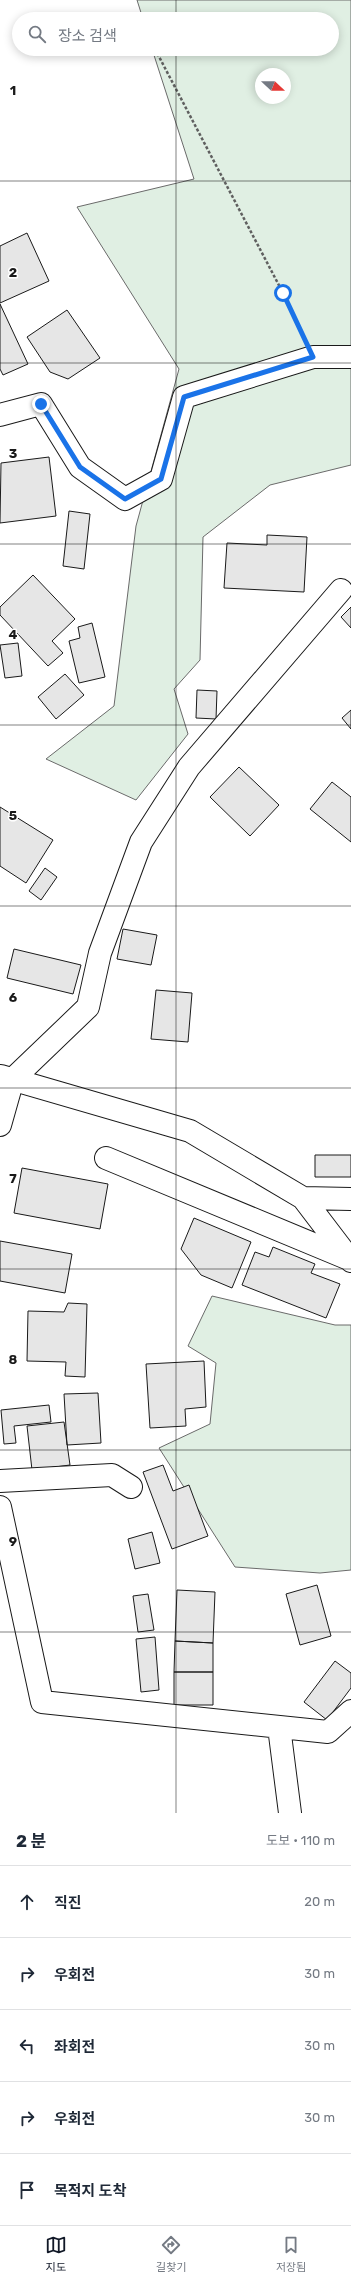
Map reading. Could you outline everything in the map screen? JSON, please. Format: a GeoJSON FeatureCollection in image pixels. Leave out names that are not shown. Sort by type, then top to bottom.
{"type":"FeatureCollection","features":[{"type":"Feature","properties":{"kind":"street"},"geometry":{"type":"LineString","coordinates":[[0,414],[41,404],[80,467],[125,499],[161,479],[184,397],[313,357],[351,357]]}},
{"type":"Feature","properties":{"kind":"street"},"geometry":{"type":"LineString","coordinates":[[0,1125],[7,1078],[88,1007],[100,953],[141,842],[189,767],[341,590]]}},
{"type":"Feature","properties":{"kind":"street"},"geometry":{"type":"LineString","coordinates":[[7,1078],[190,1131],[303,1198],[350,1260]]}},
{"type":"Feature","properties":{"kind":"street"},"geometry":{"type":"LineString","coordinates":[[106,1158],[350,1260]]}},
{"type":"Feature","properties":{"kind":"street"},"geometry":{"type":"LineString","coordinates":[[303,1198],[351,1199]]}},
{"type":"Feature","properties":{"kind":"street"},"geometry":{"type":"LineString","coordinates":[[0,1481],[112,1475],[132,1487]]}},
{"type":"Feature","properties":{"kind":"street"},"geometry":{"type":"LineString","coordinates":[[0,1507],[42,1702],[328,1732],[351,1710]]}},
{"type":"Feature","properties":{"kind":"street"},"geometry":{"type":"LineString","coordinates":[[279,1726],[290,1813]]}},
{"type":"Feature","properties":{"kind":"path"},"geometry":{"type":"LineString","coordinates":[[159,56],[283,293],[313,357]]}},
{"type":"Feature","properties":{"kind":"green space"},"geometry":{"type":"Polygon","coordinates":[[[137,0],[351,0],[351,465],[270,485],[203,537],[200,660],[174,689],[188,734],[136,800],[46,759],[114,706],[136,526],[179,369],[77,207],[194,179],[154,56],[339,56],[339,12],[141,12],[137,0]]]}},
{"type":"Feature","properties":{"kind":"green space"},"geometry":{"type":"Polygon","coordinates":[[[212,1296],[335,1325],[351,1325],[351,1570],[320,1573],[235,1567],[159,1448],[210,1424],[216,1363],[188,1346],[212,1296]]]}},
{"type":"Feature","properties":{"kind":"building"},"geometry":{"type":"Polygon","coordinates":[[[27,233],[49,281],[0,303],[0,246],[27,233]]]}},
{"type":"Feature","properties":{"kind":"building"},"geometry":{"type":"Polygon","coordinates":[[[0,304],[28,364],[3,375],[0,369],[0,304]]]}},
{"type":"Feature","properties":{"kind":"building"},"geometry":{"type":"Polygon","coordinates":[[[67,310],[100,358],[68,379],[50,372],[27,337],[67,310]]]}},
{"type":"Feature","properties":{"kind":"building"},"geometry":{"type":"Polygon","coordinates":[[[49,457],[56,516],[0,523],[1,463],[49,457]]]}},
{"type":"Feature","properties":{"kind":"building"},"geometry":{"type":"Polygon","coordinates":[[[69,511],[90,514],[84,569],[63,566],[69,511]]]}},
{"type":"Feature","properties":{"kind":"building"},"geometry":{"type":"Polygon","coordinates":[[[267,535],[307,537],[304,592],[224,588],[227,543],[267,545],[267,535]]]}},
{"type":"Feature","properties":{"kind":"building"},"geometry":{"type":"Polygon","coordinates":[[[33,575],[75,619],[52,641],[63,653],[48,666],[0,615],[0,607],[33,575]]]}},
{"type":"Feature","properties":{"kind":"building"},"geometry":{"type":"Polygon","coordinates":[[[351,607],[351,628],[341,617],[351,607]]]}},
{"type":"Feature","properties":{"kind":"building"},"geometry":{"type":"Polygon","coordinates":[[[92,623],[105,677],[79,683],[69,641],[80,638],[78,627],[92,623]]]}},
{"type":"Feature","properties":{"kind":"building"},"geometry":{"type":"Polygon","coordinates":[[[18,643],[22,676],[5,678],[0,645],[18,643]]]}},
{"type":"Feature","properties":{"kind":"building"},"geometry":{"type":"Polygon","coordinates":[[[65,674],[84,695],[56,719],[38,697],[65,674]]]}},
{"type":"Feature","properties":{"kind":"building"},"geometry":{"type":"Polygon","coordinates":[[[197,690],[217,691],[216,719],[196,718],[197,690]]]}},
{"type":"Feature","properties":{"kind":"building"},"geometry":{"type":"Polygon","coordinates":[[[351,710],[351,729],[342,718],[351,710]]]}},
{"type":"Feature","properties":{"kind":"building"},"geometry":{"type":"Polygon","coordinates":[[[239,767],[279,805],[250,836],[210,797],[239,767]]]}},
{"type":"Feature","properties":{"kind":"building"},"geometry":{"type":"Polygon","coordinates":[[[332,782],[351,797],[351,842],[310,809],[332,782]]]}},
{"type":"Feature","properties":{"kind":"building"},"geometry":{"type":"Polygon","coordinates":[[[0,807],[53,840],[26,883],[0,866],[0,807]]]}},
{"type":"Feature","properties":{"kind":"building"},"geometry":{"type":"Polygon","coordinates":[[[45,868],[57,877],[41,900],[29,891],[45,868]]]}},
{"type":"Feature","properties":{"kind":"building"},"geometry":{"type":"Polygon","coordinates":[[[123,929],[157,935],[151,965],[117,959],[123,929]]]}},
{"type":"Feature","properties":{"kind":"building"},"geometry":{"type":"Polygon","coordinates":[[[14,949],[81,965],[73,994],[7,978],[14,949]]]}},
{"type":"Feature","properties":{"kind":"building"},"geometry":{"type":"Polygon","coordinates":[[[156,990],[192,993],[188,1042],[151,1039],[156,990]]]}},
{"type":"Feature","properties":{"kind":"building"},"geometry":{"type":"Polygon","coordinates":[[[315,1155],[351,1155],[351,1177],[315,1177],[315,1155]]]}},
{"type":"Feature","properties":{"kind":"building"},"geometry":{"type":"Polygon","coordinates":[[[22,1168],[108,1184],[100,1229],[14,1213],[22,1168]]]}},
{"type":"Feature","properties":{"kind":"building"},"geometry":{"type":"Polygon","coordinates":[[[194,1218],[251,1242],[232,1288],[201,1275],[181,1249],[194,1218]]]}},
{"type":"Feature","properties":{"kind":"building"},"geometry":{"type":"Polygon","coordinates":[[[0,1241],[72,1254],[65,1293],[0,1281],[0,1241]]]}},
{"type":"Feature","properties":{"kind":"building"},"geometry":{"type":"Polygon","coordinates":[[[273,1247],[315,1264],[311,1273],[340,1284],[326,1318],[242,1285],[255,1252],[269,1257],[273,1247]]]}},
{"type":"Feature","properties":{"kind":"building"},"geometry":{"type":"Polygon","coordinates":[[[68,1303],[87,1304],[85,1377],[65,1376],[66,1362],[27,1361],[28,1311],[64,1312],[68,1303]]]}},
{"type":"Feature","properties":{"kind":"building"},"geometry":{"type":"Polygon","coordinates":[[[204,1361],[206,1407],[185,1409],[186,1426],[150,1428],[146,1364],[204,1361]]]}},
{"type":"Feature","properties":{"kind":"building"},"geometry":{"type":"Polygon","coordinates":[[[98,1393],[101,1443],[67,1445],[64,1394],[98,1393]]]}},
{"type":"Feature","properties":{"kind":"building"},"geometry":{"type":"Polygon","coordinates":[[[49,1405],[51,1422],[14,1426],[16,1443],[4,1444],[1,1410],[49,1405]]]}},
{"type":"Feature","properties":{"kind":"building"},"geometry":{"type":"Polygon","coordinates":[[[64,1422],[70,1465],[32,1470],[27,1426],[64,1422]]]}},
{"type":"Feature","properties":{"kind":"building"},"geometry":{"type":"Polygon","coordinates":[[[163,1465],[173,1491],[189,1485],[208,1536],[172,1549],[143,1472],[163,1465]]]}},
{"type":"Feature","properties":{"kind":"building"},"geometry":{"type":"Polygon","coordinates":[[[152,1532],[160,1563],[135,1569],[128,1539],[152,1532]]]}},
{"type":"Feature","properties":{"kind":"building"},"geometry":{"type":"Polygon","coordinates":[[[317,1585],[331,1636],[300,1645],[286,1594],[317,1585]]]}},
{"type":"Feature","properties":{"kind":"building"},"geometry":{"type":"Polygon","coordinates":[[[177,1590],[215,1592],[213,1643],[175,1641],[177,1590]]]}},
{"type":"Feature","properties":{"kind":"building"},"geometry":{"type":"Polygon","coordinates":[[[148,1594],[154,1630],[138,1632],[133,1596],[148,1594]]]}},
{"type":"Feature","properties":{"kind":"building"},"geometry":{"type":"Polygon","coordinates":[[[155,1637],[159,1690],[141,1692],[136,1639],[155,1637]]]}},
{"type":"Feature","properties":{"kind":"building"},"geometry":{"type":"Polygon","coordinates":[[[175,1641],[213,1643],[213,1672],[174,1672],[175,1641]]]}},
{"type":"Feature","properties":{"kind":"building"},"geometry":{"type":"Polygon","coordinates":[[[335,1661],[351,1673],[351,1688],[327,1720],[304,1702],[335,1661]]]}},
{"type":"Feature","properties":{"kind":"building"},"geometry":{"type":"Polygon","coordinates":[[[174,1672],[213,1672],[213,1705],[174,1705],[174,1672]]]}},
{"type":"Feature","properties":{"kind":"route"},"geometry":{"type":"LineString","coordinates":[[41,404],[80,467],[125,499],[161,479],[184,397],[313,357],[283,293]]}}]}
